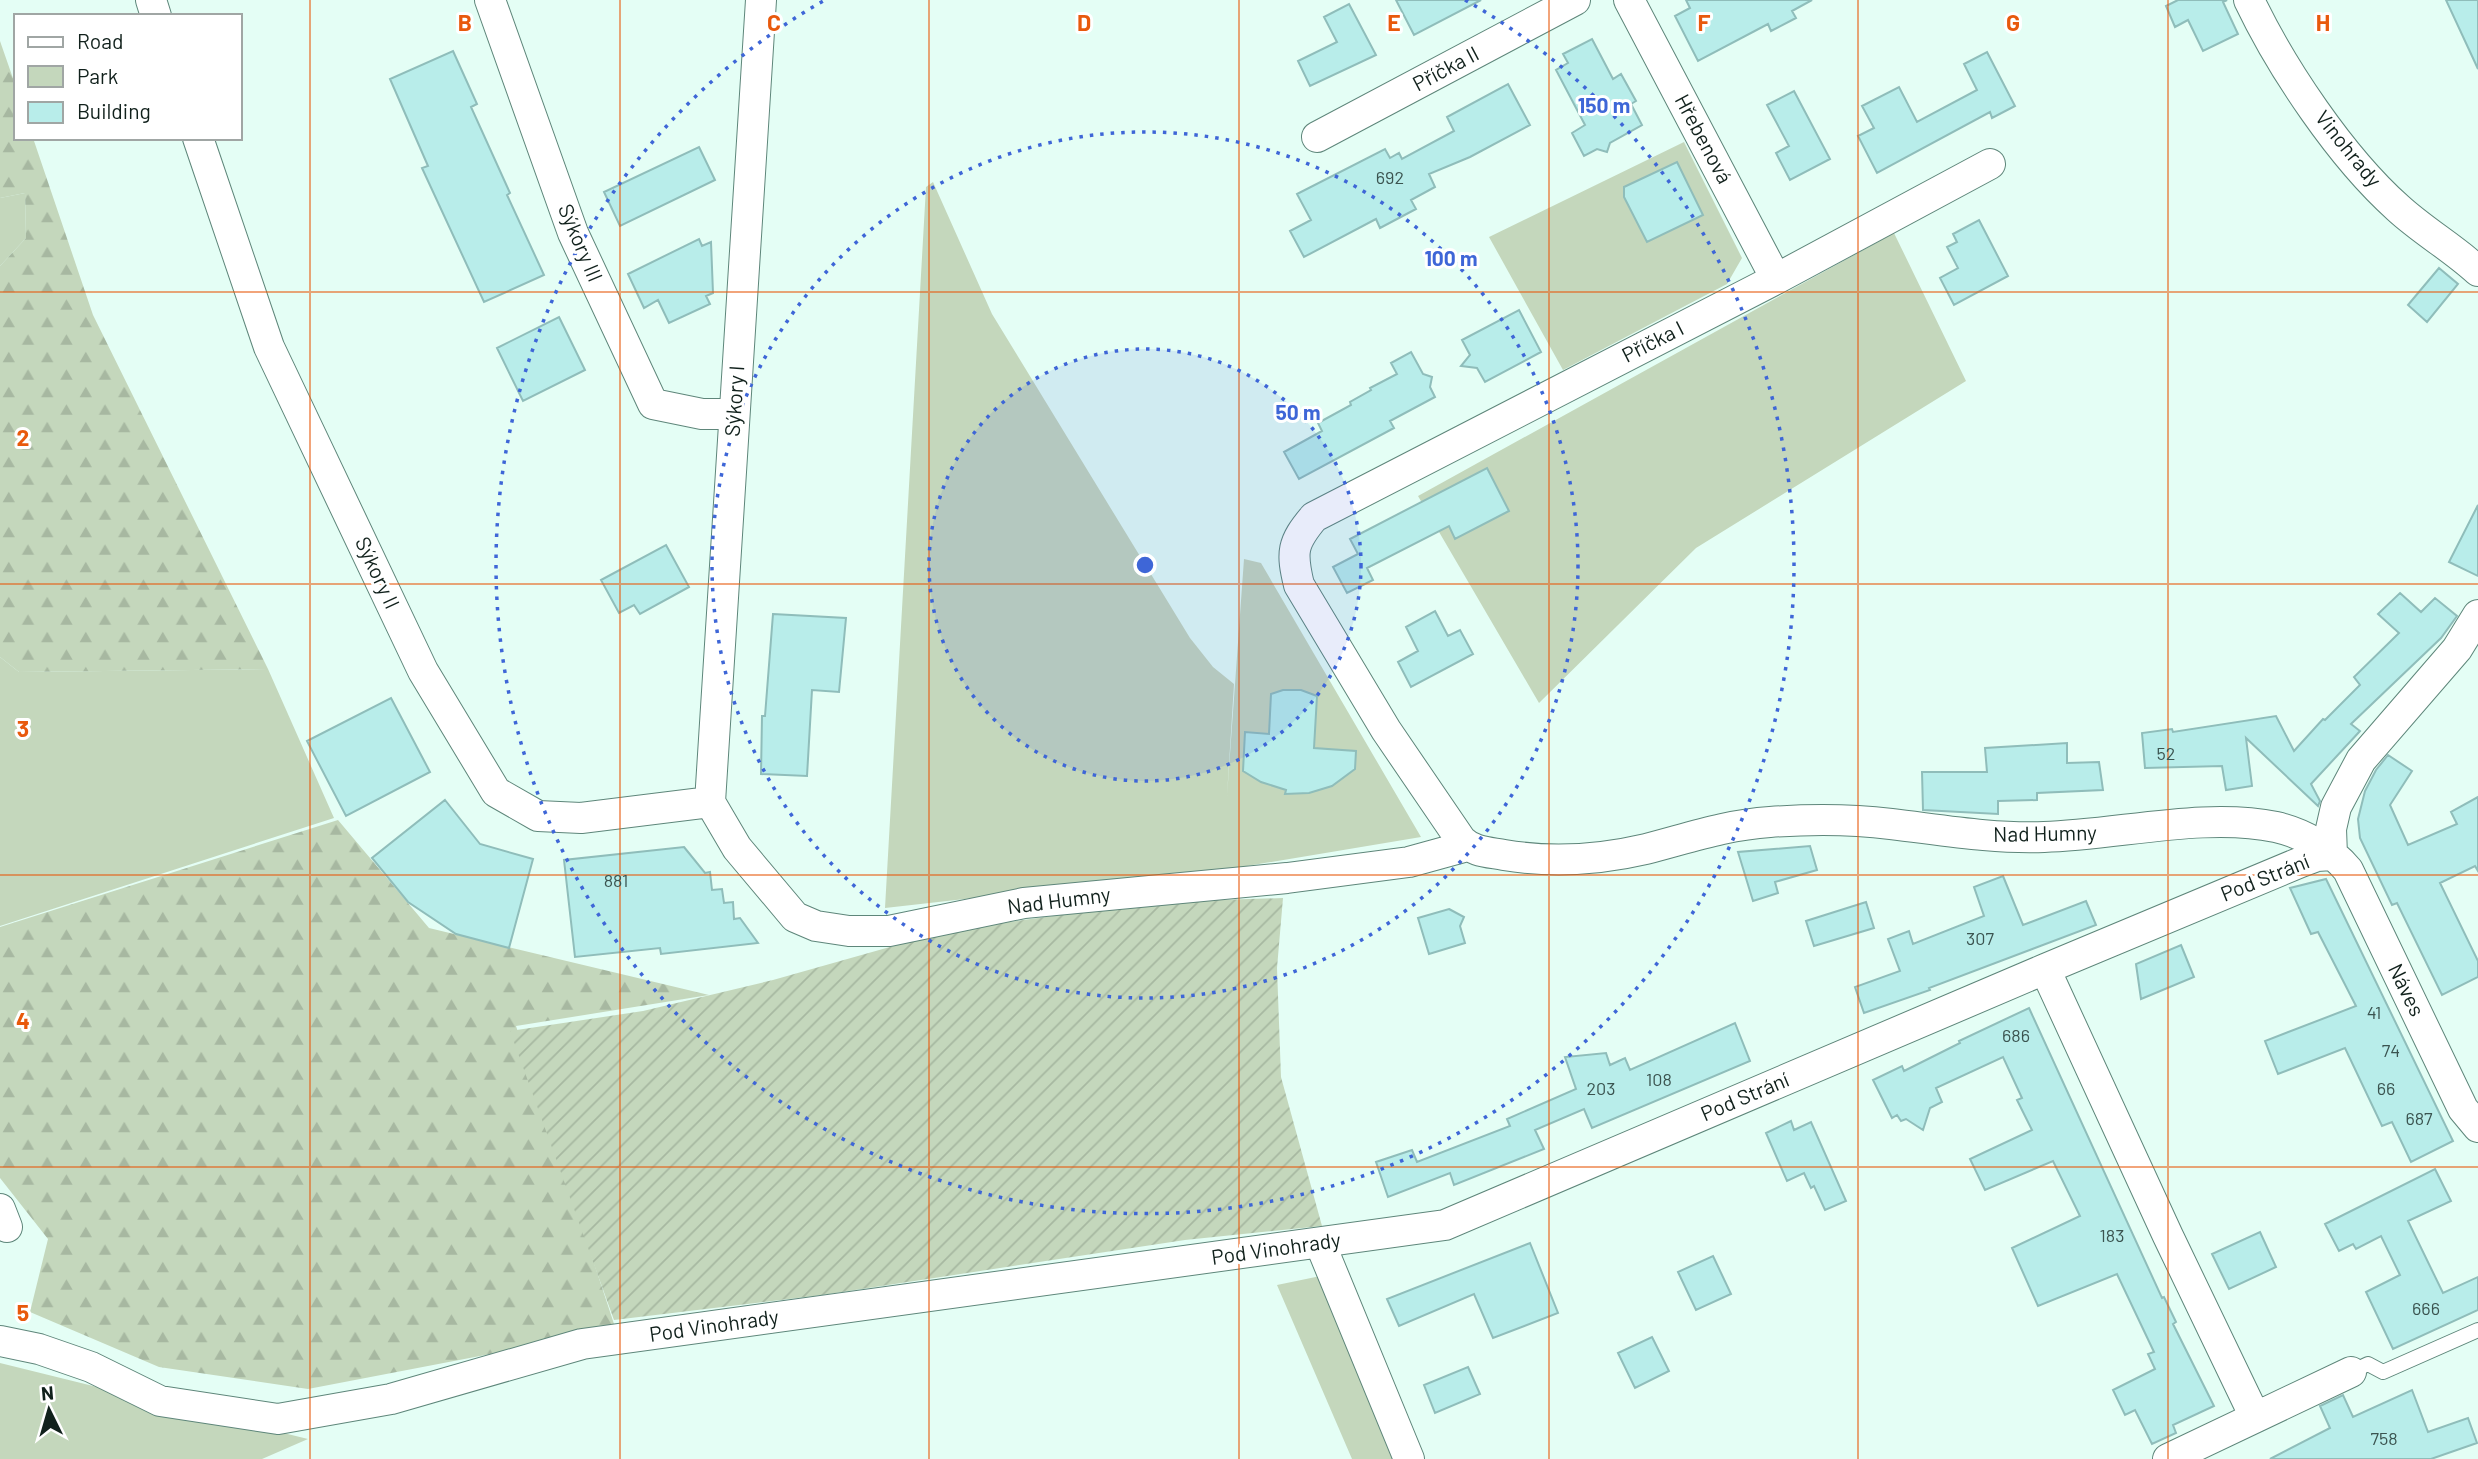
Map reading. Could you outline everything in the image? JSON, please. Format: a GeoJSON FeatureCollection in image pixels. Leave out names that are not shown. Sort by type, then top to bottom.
{"type":"FeatureCollection","features":[{"type":"Feature","properties":{"kind":"street","name":"Sýkory III"},"geometry":{"type":"LineString","coordinates":[[490,0],[573,233],[653,404],[702,414],[734,414]]}},
{"type":"Feature","properties":{"kind":"street","name":"Sýkory I"},"geometry":{"type":"LineString","coordinates":[[710,802],[761,0]]}},
{"type":"Feature","properties":{"kind":"street","name":"Příčka II"},"geometry":{"type":"LineString","coordinates":[[1317,137],[1576,0]]}},
{"type":"Feature","properties":{"kind":"street","name":"Hřebenová"},"geometry":{"type":"LineString","coordinates":[[1629,0],[1776,279]]}},
{"type":"Feature","properties":{"kind":"street","name":"Vinohrady"},"geometry":{"type":"LineString","coordinates":[[2249,0],[2292,75],[2339,144],[2399,209],[2478,271]]}},
{"type":"Feature","properties":{"kind":"street","name":"Sýkory II"},"geometry":{"type":"LineString","coordinates":[[199,140],[269,347],[423,671],[496,792],[538,816],[580,818],[710,802]]}},
{"type":"Feature","properties":{"kind":"street","name":"Příčka I"},"geometry":{"type":"LineString","coordinates":[[1467,846],[1448,823],[1385,730],[1299,585],[1293,562],[1298,536],[1314,517],[1776,279],[1990,164]]}},
{"type":"Feature","properties":{"kind":"street"},"geometry":{"type":"LineString","coordinates":[[2332,855],[2331,829],[2336,807],[2361,760],[2457,649],[2478,615]]}},
{"type":"Feature","properties":{"kind":"street","name":"Nad Humny"},"geometry":{"type":"LineString","coordinates":[[710,802],[737,848],[795,917],[816,926],[849,931],[889,931],[1024,903],[1287,878],[1409,862],[1467,846],[1520,858],[1570,860],[1647,848],[1725,828],[1769,822],[1839,820],[1992,836],[2044,837],[2195,823],[2275,827],[2314,842],[2332,855]]}},
{"type":"Feature","properties":{"kind":"street","name":"Pod Strání"},"geometry":{"type":"LineString","coordinates":[[1445,1225],[2301,862],[2317,856],[2332,855]]}},
{"type":"Feature","properties":{"kind":"street","name":"Náves"},"geometry":{"type":"LineString","coordinates":[[2332,855],[2348,870],[2463,1109],[2478,1127]]}},
{"type":"Feature","properties":{"kind":"street"},"geometry":{"type":"LineString","coordinates":[[2045,969],[2255,1418]]}},
{"type":"Feature","properties":{"kind":"street","name":"Pod Vinohrady"},"geometry":{"type":"LineString","coordinates":[[0,1341],[27,1346],[91,1367],[160,1401],[278,1419],[391,1399],[582,1344],[1445,1225]]}},
{"type":"Feature","properties":{"kind":"street"},"geometry":{"type":"LineString","coordinates":[[1320,1243],[1409,1459]]}},
{"type":"Feature","properties":{"kind":"street"},"geometry":{"type":"LineString","coordinates":[[2168,1459],[2351,1372]]}},
{"type":"Feature","properties":{"kind":"lane"},"geometry":{"type":"LineString","coordinates":[[2351,1372],[2368,1364],[2384,1372],[2478,1330]]}},
{"type":"Feature","properties":{"kind":"green space"},"geometry":{"type":"Polygon","coordinates":[[[0,41],[14,81],[14,140],[34,140],[93,315],[268,669],[19,672],[0,657],[0,266],[26,238],[25,193],[0,198],[0,41]]]}},
{"type":"Feature","properties":{"kind":"green space"},"geometry":{"type":"Polygon","coordinates":[[[1684,142],[1742,258],[1727,284],[1563,370],[1489,237],[1684,142]]]}},
{"type":"Feature","properties":{"kind":"green space"},"geometry":{"type":"Polygon","coordinates":[[[933,182],[992,314],[1190,638],[1213,667],[1234,684],[1227,796],[1244,559],[1261,563],[1421,837],[1223,870],[885,908],[926,187],[933,182]]]}},
{"type":"Feature","properties":{"kind":"green space"},"geometry":{"type":"Polygon","coordinates":[[[25,193],[26,238],[0,266],[0,198],[25,193]]]}},
{"type":"Feature","properties":{"kind":"green space"},"geometry":{"type":"Polygon","coordinates":[[[1894,233],[1966,381],[1696,548],[1539,703],[1418,496],[1894,233]]]}},
{"type":"Feature","properties":{"kind":"green space"},"geometry":{"type":"Polygon","coordinates":[[[0,657],[19,672],[268,669],[334,818],[0,926],[0,657]]]}},
{"type":"Feature","properties":{"kind":"green space"},"geometry":{"type":"Polygon","coordinates":[[[338,820],[429,928],[709,995],[516,1026],[616,1330],[308,1389],[159,1367],[30,1312],[48,1239],[0,1178],[0,927],[338,820]]]}},
{"type":"Feature","properties":{"kind":"green space"},"geometry":{"type":"Polygon","coordinates":[[[1283,898],[1277,968],[1281,1077],[1322,1226],[1185,1240],[822,1295],[614,1320],[510,1031],[643,1011],[773,980],[950,930],[1156,902],[1283,898]]]}},
{"type":"Feature","properties":{"kind":"green space"},"geometry":{"type":"Polygon","coordinates":[[[1335,1273],[1405,1459],[1352,1459],[1277,1285],[1335,1273]]]}},
{"type":"Feature","properties":{"kind":"green space"},"geometry":{"type":"Polygon","coordinates":[[[0,1363],[308,1439],[262,1459],[0,1459],[0,1363]]]}},
{"type":"Feature","properties":{"kind":"building"},"geometry":{"type":"Polygon","coordinates":[[[1396,0],[1481,0],[1414,35],[1396,0]]]}},
{"type":"Feature","properties":{"kind":"building"},"geometry":{"type":"Polygon","coordinates":[[[1686,0],[1812,0],[1792,11],[1796,18],[1771,31],[1768,24],[1698,61],[1675,16],[1690,8],[1686,0]]]}},
{"type":"Feature","properties":{"kind":"building"},"geometry":{"type":"Polygon","coordinates":[[[2178,0],[2227,0],[2223,2],[2238,34],[2203,51],[2188,20],[2175,27],[2166,6],[2178,0]]]}},
{"type":"Feature","properties":{"kind":"building"},"geometry":{"type":"Polygon","coordinates":[[[2446,0],[2478,0],[2478,69],[2446,0]]]}},
{"type":"Feature","properties":{"kind":"building"},"geometry":{"type":"Polygon","coordinates":[[[1349,4],[1376,55],[1310,86],[1298,61],[1337,42],[1324,17],[1349,4]]]}},
{"type":"Feature","properties":{"kind":"building"},"geometry":{"type":"Polygon","coordinates":[[[1592,39],[1613,79],[1621,74],[1636,101],[1631,104],[1642,125],[1610,143],[1607,152],[1597,149],[1584,156],[1572,133],[1585,125],[1556,70],[1568,63],[1563,54],[1592,39]]]}},
{"type":"Feature","properties":{"kind":"building"},"geometry":{"type":"Polygon","coordinates":[[[453,51],[477,104],[471,107],[544,275],[484,302],[422,168],[428,166],[390,79],[453,51]]]}},
{"type":"Feature","properties":{"kind":"building"},"geometry":{"type":"Polygon","coordinates":[[[1987,52],[2015,106],[1992,118],[1990,112],[1877,173],[1858,136],[1874,128],[1862,106],[1899,87],[1917,122],[1977,90],[1964,64],[1987,52]]]}},
{"type":"Feature","properties":{"kind":"building"},"geometry":{"type":"Polygon","coordinates":[[[1508,84],[1530,125],[1470,157],[1429,174],[1435,187],[1411,200],[1416,209],[1380,228],[1376,219],[1304,257],[1290,231],[1311,220],[1297,194],[1385,149],[1390,158],[1399,153],[1402,159],[1454,131],[1447,117],[1508,84]]]}},
{"type":"Feature","properties":{"kind":"building"},"geometry":{"type":"Polygon","coordinates":[[[1794,91],[1830,159],[1790,180],[1776,153],[1789,146],[1767,105],[1794,91]]]}},
{"type":"Feature","properties":{"kind":"building"},"geometry":{"type":"Polygon","coordinates":[[[699,147],[715,180],[620,226],[604,192],[699,147]]]}},
{"type":"Feature","properties":{"kind":"building"},"geometry":{"type":"Polygon","coordinates":[[[1677,162],[1703,215],[1647,242],[1624,197],[1624,187],[1677,162]]]}},
{"type":"Feature","properties":{"kind":"building"},"geometry":{"type":"Polygon","coordinates":[[[1979,220],[2008,276],[1954,305],[1940,278],[1958,268],[1947,247],[1957,242],[1953,234],[1979,220]]]}},
{"type":"Feature","properties":{"kind":"building"},"geometry":{"type":"Polygon","coordinates":[[[699,239],[702,246],[711,242],[713,293],[706,296],[710,304],[669,323],[658,300],[644,308],[628,274],[699,239]]]}},
{"type":"Feature","properties":{"kind":"building"},"geometry":{"type":"Polygon","coordinates":[[[2439,268],[2458,284],[2427,322],[2408,305],[2439,268]]]}},
{"type":"Feature","properties":{"kind":"building"},"geometry":{"type":"Polygon","coordinates":[[[1519,310],[1541,352],[1485,382],[1477,368],[1461,366],[1470,355],[1462,340],[1519,310]]]}},
{"type":"Feature","properties":{"kind":"building"},"geometry":{"type":"Polygon","coordinates":[[[559,317],[585,370],[523,401],[497,348],[559,317]]]}},
{"type":"Feature","properties":{"kind":"building"},"geometry":{"type":"Polygon","coordinates":[[[1411,352],[1423,374],[1432,377],[1430,387],[1435,397],[1390,421],[1394,428],[1299,479],[1284,452],[1322,431],[1318,423],[1351,405],[1350,402],[1371,390],[1370,388],[1397,374],[1391,363],[1411,352]]]}},
{"type":"Feature","properties":{"kind":"building"},"geometry":{"type":"Polygon","coordinates":[[[1487,468],[1509,511],[1455,539],[1449,526],[1367,568],[1373,580],[1347,593],[1333,567],[1358,554],[1350,539],[1487,468]]]}},
{"type":"Feature","properties":{"kind":"building"},"geometry":{"type":"Polygon","coordinates":[[[2478,505],[2478,576],[2449,562],[2478,505]]]}},
{"type":"Feature","properties":{"kind":"building"},"geometry":{"type":"Polygon","coordinates":[[[666,545],[689,587],[640,614],[634,605],[619,613],[601,580],[666,545]]]}},
{"type":"Feature","properties":{"kind":"building"},"geometry":{"type":"Polygon","coordinates":[[[2400,593],[2421,612],[2435,598],[2457,616],[2441,638],[2351,724],[2360,731],[2311,784],[2320,801],[2318,806],[2246,738],[2252,786],[2226,790],[2222,766],[2145,768],[2142,733],[2172,729],[2173,732],[2276,716],[2294,751],[2323,719],[2360,685],[2354,677],[2399,633],[2378,614],[2400,593]]]}},
{"type":"Feature","properties":{"kind":"building"},"geometry":{"type":"Polygon","coordinates":[[[1435,611],[1448,636],[1460,630],[1473,654],[1411,687],[1398,662],[1418,651],[1406,627],[1435,611]]]}},
{"type":"Feature","properties":{"kind":"building"},"geometry":{"type":"Polygon","coordinates":[[[773,614],[846,618],[839,692],[812,690],[807,776],[761,774],[762,716],[765,716],[773,614]]]}},
{"type":"Feature","properties":{"kind":"building"},"geometry":{"type":"Polygon","coordinates":[[[1283,690],[1301,690],[1317,696],[1314,748],[1356,751],[1355,769],[1332,786],[1309,793],[1285,794],[1286,790],[1261,782],[1243,771],[1245,732],[1269,734],[1271,694],[1283,690]]]}},
{"type":"Feature","properties":{"kind":"building"},"geometry":{"type":"Polygon","coordinates":[[[391,698],[430,772],[346,816],[307,741],[391,698]]]}},
{"type":"Feature","properties":{"kind":"building"},"geometry":{"type":"Polygon","coordinates":[[[2067,743],[2067,763],[2099,762],[2103,790],[2037,793],[2037,800],[1998,801],[1998,814],[1923,810],[1922,772],[1987,772],[1985,748],[2067,743]]]}},
{"type":"Feature","properties":{"kind":"building"},"geometry":{"type":"Polygon","coordinates":[[[2388,755],[2412,771],[2390,805],[2408,845],[2457,824],[2451,812],[2478,797],[2478,871],[2475,866],[2440,883],[2478,961],[2478,977],[2442,995],[2397,903],[2392,905],[2360,838],[2358,819],[2365,791],[2388,755]]]}},
{"type":"Feature","properties":{"kind":"building"},"geometry":{"type":"Polygon","coordinates":[[[445,800],[480,844],[533,859],[509,948],[456,934],[408,902],[372,858],[445,800]]]}},
{"type":"Feature","properties":{"kind":"building"},"geometry":{"type":"Polygon","coordinates":[[[1810,846],[1817,870],[1775,882],[1778,893],[1753,901],[1738,852],[1810,846]]]}},
{"type":"Feature","properties":{"kind":"building"},"geometry":{"type":"Polygon","coordinates":[[[684,847],[705,873],[710,872],[712,890],[722,889],[724,903],[733,902],[734,919],[740,918],[758,943],[661,954],[660,948],[575,957],[564,860],[684,847]]]}},
{"type":"Feature","properties":{"kind":"building"},"geometry":{"type":"Polygon","coordinates":[[[2003,876],[2023,925],[2086,901],[2096,925],[1864,1013],[1855,987],[1900,971],[1888,939],[1909,931],[1913,944],[1984,916],[1974,887],[2003,876]]]}},
{"type":"Feature","properties":{"kind":"building"},"geometry":{"type":"Polygon","coordinates":[[[2326,879],[2453,1141],[2411,1162],[2392,1122],[2382,1126],[2345,1048],[2278,1074],[2265,1041],[2356,1006],[2318,932],[2311,934],[2290,888],[2326,879]]]}},
{"type":"Feature","properties":{"kind":"building"},"geometry":{"type":"Polygon","coordinates":[[[1866,902],[1874,928],[1814,946],[1806,921],[1866,902]]]}},
{"type":"Feature","properties":{"kind":"building"},"geometry":{"type":"Polygon","coordinates":[[[1449,909],[1464,917],[1460,926],[1465,943],[1429,954],[1418,918],[1449,909]]]}},
{"type":"Feature","properties":{"kind":"building"},"geometry":{"type":"Polygon","coordinates":[[[2181,945],[2194,977],[2141,999],[2136,964],[2181,945]]]}},
{"type":"Feature","properties":{"kind":"building"},"geometry":{"type":"Polygon","coordinates":[[[2029,1008],[2162,1298],[2164,1297],[2176,1322],[2173,1324],[2214,1406],[2173,1425],[2176,1433],[2152,1444],[2135,1410],[2125,1415],[2113,1390],[2155,1369],[2148,1354],[2154,1352],[2117,1274],[2038,1306],[2012,1248],[2080,1216],[2053,1161],[1985,1190],[1970,1159],[2032,1130],[2017,1100],[2022,1098],[2003,1057],[1936,1088],[1942,1102],[1930,1108],[1923,1130],[1906,1119],[1901,1121],[1897,1115],[1892,1118],[1873,1080],[1902,1066],[1904,1071],[2029,1008]]]}},
{"type":"Feature","properties":{"kind":"building"},"geometry":{"type":"Polygon","coordinates":[[[1735,1023],[1750,1061],[1592,1128],[1584,1109],[1535,1130],[1544,1149],[1454,1185],[1450,1173],[1388,1197],[1376,1162],[1412,1150],[1417,1162],[1510,1126],[1507,1119],[1576,1089],[1565,1057],[1606,1053],[1610,1065],[1625,1058],[1630,1070],[1735,1023]]]}},
{"type":"Feature","properties":{"kind":"building"},"geometry":{"type":"Polygon","coordinates":[[[1791,1121],[1794,1130],[1811,1122],[1846,1201],[1825,1210],[1814,1186],[1811,1188],[1804,1173],[1787,1181],[1766,1133],[1791,1121]]]}},
{"type":"Feature","properties":{"kind":"building"},"geometry":{"type":"Polygon","coordinates":[[[2435,1169],[2451,1201],[2408,1221],[2443,1293],[2478,1277],[2478,1310],[2393,1349],[2366,1292],[2400,1275],[2381,1236],[2356,1249],[2353,1244],[2339,1251],[2325,1224],[2435,1169]]]}},
{"type":"Feature","properties":{"kind":"building"},"geometry":{"type":"Polygon","coordinates":[[[2260,1232],[2276,1267],[2229,1289],[2212,1254],[2260,1232]]]}},
{"type":"Feature","properties":{"kind":"building"},"geometry":{"type":"Polygon","coordinates":[[[1530,1243],[1558,1313],[1493,1338],[1474,1294],[1399,1326],[1387,1299],[1530,1243]]]}},
{"type":"Feature","properties":{"kind":"building"},"geometry":{"type":"Polygon","coordinates":[[[1713,1256],[1731,1294],[1696,1310],[1678,1272],[1713,1256]]]}},
{"type":"Feature","properties":{"kind":"building"},"geometry":{"type":"Polygon","coordinates":[[[1652,1337],[1669,1371],[1635,1388],[1618,1353],[1652,1337]]]}},
{"type":"Feature","properties":{"kind":"building"},"geometry":{"type":"Polygon","coordinates":[[[1468,1367],[1480,1394],[1435,1413],[1424,1385],[1468,1367]]]}},
{"type":"Feature","properties":{"kind":"building"},"geometry":{"type":"Polygon","coordinates":[[[2412,1390],[2428,1432],[2468,1418],[2477,1443],[2431,1459],[2270,1459],[2330,1428],[2320,1406],[2343,1395],[2353,1417],[2412,1390]]]}}]}
